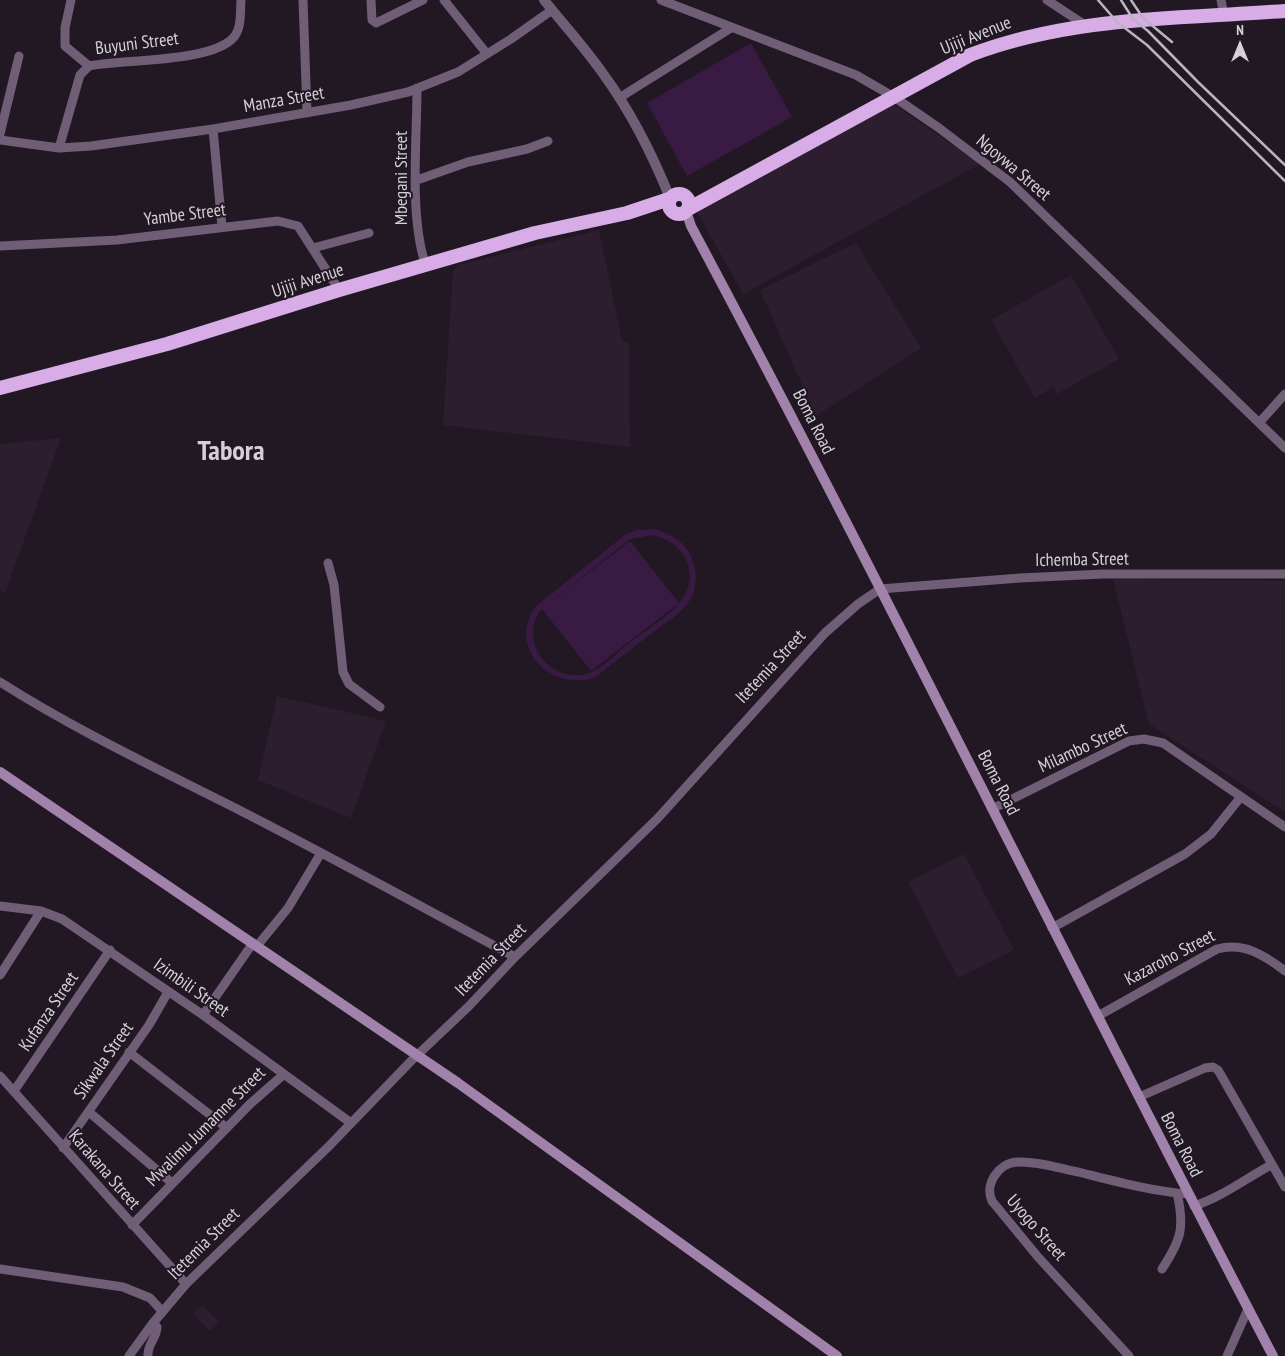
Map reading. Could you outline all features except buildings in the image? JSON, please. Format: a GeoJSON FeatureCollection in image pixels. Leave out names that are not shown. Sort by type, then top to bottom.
{"type":"FeatureCollection","features":[{"type":"Feature","properties":{"kind":"highway","name":"Ujiji Avenue"},"geometry":{"type":"LineString","coordinates":[[0,388],[167,344],[339,290],[535,234],[712,196],[970,55],[1001,43],[1085,24],[1144,18],[1224,16],[1285,11]]}},
{"type":"Feature","properties":{"kind":"main road","name":"Boma Road"},"geometry":{"type":"LineString","coordinates":[[678,204],[796,424],[1098,1016],[1139,1097],[1182,1194],[1194,1206],[1273,1356]]}},
{"type":"Feature","properties":{"kind":"main road"},"geometry":{"type":"LineString","coordinates":[[0,772],[417,1056],[837,1356]]}},
{"type":"Feature","properties":{"kind":"street"},"geometry":{"type":"LineString","coordinates":[[71,0],[65,28],[65,46],[89,66]]}},
{"type":"Feature","properties":{"kind":"street","name":"Buyuni Street"},"geometry":{"type":"LineString","coordinates":[[59,148],[80,75],[89,66],[193,54],[212,50],[229,42],[237,32],[241,0]]}},
{"type":"Feature","properties":{"kind":"street"},"geometry":{"type":"LineString","coordinates":[[303,0],[307,113]]}},
{"type":"Feature","properties":{"kind":"street"},"geometry":{"type":"LineString","coordinates":[[371,0],[372,20],[376,23],[423,0]]}},
{"type":"Feature","properties":{"kind":"street"},"geometry":{"type":"LineString","coordinates":[[444,0],[488,54]]}},
{"type":"Feature","properties":{"kind":"street"},"geometry":{"type":"LineString","coordinates":[[544,0],[619,98],[678,204]]}},
{"type":"Feature","properties":{"kind":"street","name":"Ngoywa Street"},"geometry":{"type":"LineString","coordinates":[[661,0],[856,75],[894,97],[1010,182],[1285,448]]}},
{"type":"Feature","properties":{"kind":"street"},"geometry":{"type":"LineString","coordinates":[[1047,0],[1085,24]]}},
{"type":"Feature","properties":{"kind":"street"},"geometry":{"type":"LineString","coordinates":[[1221,0],[1224,16]]}},
{"type":"Feature","properties":{"kind":"street","name":"Manza Street"},"geometry":{"type":"LineString","coordinates":[[0,140],[59,148],[92,146],[213,129],[351,105],[418,88],[458,72],[552,10]]}},
{"type":"Feature","properties":{"kind":"street"},"geometry":{"type":"LineString","coordinates":[[619,98],[731,28]]}},
{"type":"Feature","properties":{"kind":"street"},"geometry":{"type":"LineString","coordinates":[[0,134],[19,56]]}},
{"type":"Feature","properties":{"kind":"street","name":"Mbegani Street"},"geometry":{"type":"LineString","coordinates":[[418,88],[417,222],[420,250],[426,266]]}},
{"type":"Feature","properties":{"kind":"street"},"geometry":{"type":"LineString","coordinates":[[213,129],[222,227]]}},
{"type":"Feature","properties":{"kind":"street"},"geometry":{"type":"LineString","coordinates":[[417,180],[468,162],[528,149],[548,141]]}},
{"type":"Feature","properties":{"kind":"street","name":"Yambe Street"},"geometry":{"type":"LineString","coordinates":[[0,246],[117,240],[278,221],[289,222],[298,226],[339,290]]}},
{"type":"Feature","properties":{"kind":"street"},"geometry":{"type":"LineString","coordinates":[[313,248],[369,233]]}},
{"type":"Feature","properties":{"kind":"street"},"geometry":{"type":"LineString","coordinates":[[1259,423],[1285,394]]}},
{"type":"Feature","properties":{"kind":"street"},"geometry":{"type":"LineString","coordinates":[[328,563],[334,585],[343,672],[349,684],[380,707]]}},
{"type":"Feature","properties":{"kind":"street","name":"Ichemba Street"},"geometry":{"type":"LineString","coordinates":[[880,589],[1020,578],[1103,574],[1285,574]]}},
{"type":"Feature","properties":{"kind":"street","name":"Itetemia Street"},"geometry":{"type":"LineString","coordinates":[[129,1356],[152,1323],[186,1284],[658,818],[825,633],[858,604],[880,589]]}},
{"type":"Feature","properties":{"kind":"street"},"geometry":{"type":"LineString","coordinates":[[0,682],[27,700],[166,775],[322,853],[515,958]]}},
{"type":"Feature","properties":{"kind":"street","name":"Milambo Street"},"geometry":{"type":"LineString","coordinates":[[992,809],[1129,741],[1144,739],[1163,743],[1240,798],[1285,827]]}},
{"type":"Feature","properties":{"kind":"street"},"geometry":{"type":"LineString","coordinates":[[1052,928],[1185,854],[1211,834],[1240,798]]}},
{"type":"Feature","properties":{"kind":"street"},"geometry":{"type":"LineString","coordinates":[[203,1015],[255,944],[288,908],[322,853]]}},
{"type":"Feature","properties":{"kind":"street","name":"Izimbili Street"},"geometry":{"type":"LineString","coordinates":[[0,906],[41,911],[62,919],[203,1015],[351,1123]]}},
{"type":"Feature","properties":{"kind":"street"},"geometry":{"type":"LineString","coordinates":[[0,975],[41,911]]}},
{"type":"Feature","properties":{"kind":"street","name":"Kazaroho Street"},"geometry":{"type":"LineString","coordinates":[[1098,1016],[1216,949],[1230,945],[1243,947],[1266,957],[1285,971]]}},
{"type":"Feature","properties":{"kind":"street","name":"Kufanza Street"},"geometry":{"type":"LineString","coordinates":[[14,1092],[110,950]]}},
{"type":"Feature","properties":{"kind":"street","name":"Sikwala Street"},"geometry":{"type":"LineString","coordinates":[[63,1148],[168,992]]}},
{"type":"Feature","properties":{"kind":"street"},"geometry":{"type":"LineString","coordinates":[[129,1052],[227,1128]]}},
{"type":"Feature","properties":{"kind":"street"},"geometry":{"type":"LineString","coordinates":[[1139,1097],[1205,1068],[1212,1067],[1218,1070],[1271,1165],[1284,1184]]}},
{"type":"Feature","properties":{"kind":"street","name":"Mwalimu Jumamne Street"},"geometry":{"type":"LineString","coordinates":[[132,1225],[283,1074]]}},
{"type":"Feature","properties":{"kind":"street","name":"Karakana Street"},"geometry":{"type":"LineString","coordinates":[[0,1076],[186,1284]]}},
{"type":"Feature","properties":{"kind":"street"},"geometry":{"type":"LineString","coordinates":[[89,1112],[172,1183]]}},
{"type":"Feature","properties":{"kind":"street","name":"Uyogo Street"},"geometry":{"type":"LineString","coordinates":[[1129,1356],[1038,1257],[992,1201],[988,1189],[995,1175],[1004,1166],[1016,1162],[1038,1163],[1116,1182],[1182,1194]]}},
{"type":"Feature","properties":{"kind":"street"},"geometry":{"type":"LineString","coordinates":[[1194,1206],[1218,1197],[1246,1178],[1271,1165]]}},
{"type":"Feature","properties":{"kind":"street"},"geometry":{"type":"LineString","coordinates":[[1162,1269],[1182,1233],[1182,1194]]}},
{"type":"Feature","properties":{"kind":"street"},"geometry":{"type":"LineString","coordinates":[[0,1269],[123,1287],[150,1298],[162,1311]]}},
{"type":"Feature","properties":{"kind":"street"},"geometry":{"type":"LineString","coordinates":[[1227,1356],[1248,1309]]}},
{"type":"Feature","properties":{"kind":"street"},"geometry":{"type":"LineString","coordinates":[[148,1356],[150,1342],[158,1331],[157,1327],[152,1323]]}},
{"type":"Feature","properties":{"kind":"shaded area"},"geometry":{"type":"Polygon","coordinates":[[[751,43],[792,117],[687,176],[647,103],[751,43]]]}},
{"type":"Feature","properties":{"kind":"shaded area"},"geometry":{"type":"Polygon","coordinates":[[[892,103],[980,164],[743,294],[696,210],[892,103]]]}},
{"type":"Feature","properties":{"kind":"shaded area"},"geometry":{"type":"Polygon","coordinates":[[[599,230],[622,340],[629,344],[630,447],[443,425],[453,271],[458,265],[599,230]]]}},
{"type":"Feature","properties":{"kind":"shaded area"},"geometry":{"type":"Polygon","coordinates":[[[856,243],[921,348],[816,416],[760,290],[856,243]]]}},
{"type":"Feature","properties":{"kind":"shaded area"},"geometry":{"type":"Polygon","coordinates":[[[1071,275],[1119,359],[1057,394],[1053,387],[1035,398],[991,320],[1071,275]]]}},
{"type":"Feature","properties":{"kind":"shaded area"},"geometry":{"type":"Polygon","coordinates":[[[61,438],[5,593],[0,591],[0,444],[61,438]]]}},
{"type":"Feature","properties":{"kind":"shaded area"},"geometry":{"type":"Polygon","coordinates":[[[655,529],[672,536],[682,543],[694,564],[696,576],[691,598],[673,618],[596,677],[579,680],[563,678],[549,672],[537,662],[529,650],[526,636],[528,621],[537,605],[625,535],[636,530],[655,529]],[[654,535],[630,539],[548,604],[630,541],[679,603],[688,587],[690,574],[686,560],[673,544],[654,535]],[[678,604],[591,671],[542,609],[534,622],[534,643],[544,661],[556,670],[571,675],[586,674],[603,665],[678,604]]]}},
{"type":"Feature","properties":{"kind":"shaded area"},"geometry":{"type":"Polygon","coordinates":[[[1113,579],[1285,581],[1285,812],[1149,724],[1113,579]]]}},
{"type":"Feature","properties":{"kind":"shaded area"},"geometry":{"type":"Polygon","coordinates":[[[277,696],[386,721],[351,818],[258,780],[277,696]]]}},
{"type":"Feature","properties":{"kind":"shaded area"},"geometry":{"type":"Polygon","coordinates":[[[964,854],[1014,950],[958,978],[908,882],[964,854]]]}},
{"type":"Feature","properties":{"kind":"shaded area"},"geometry":{"type":"Polygon","coordinates":[[[202,1305],[219,1322],[210,1331],[193,1314],[202,1305]]]}},
{"type":"Feature","properties":{"kind":"railway"},"geometry":{"type":"LineString","coordinates":[[1098,0],[1117,22],[1147,45],[1285,181]]}},
{"type":"Feature","properties":{"kind":"railway"},"geometry":{"type":"LineString","coordinates":[[1121,0],[1133,19],[1148,31],[1285,165]]}},
{"type":"Feature","properties":{"kind":"railway"},"geometry":{"type":"LineString","coordinates":[[1131,0],[1143,18],[1172,42]]}},
{"type":"Feature","properties":{"kind":"district","name":"Tabora"},"geometry":{"type":"Point","coordinates":[231,452]}}]}
